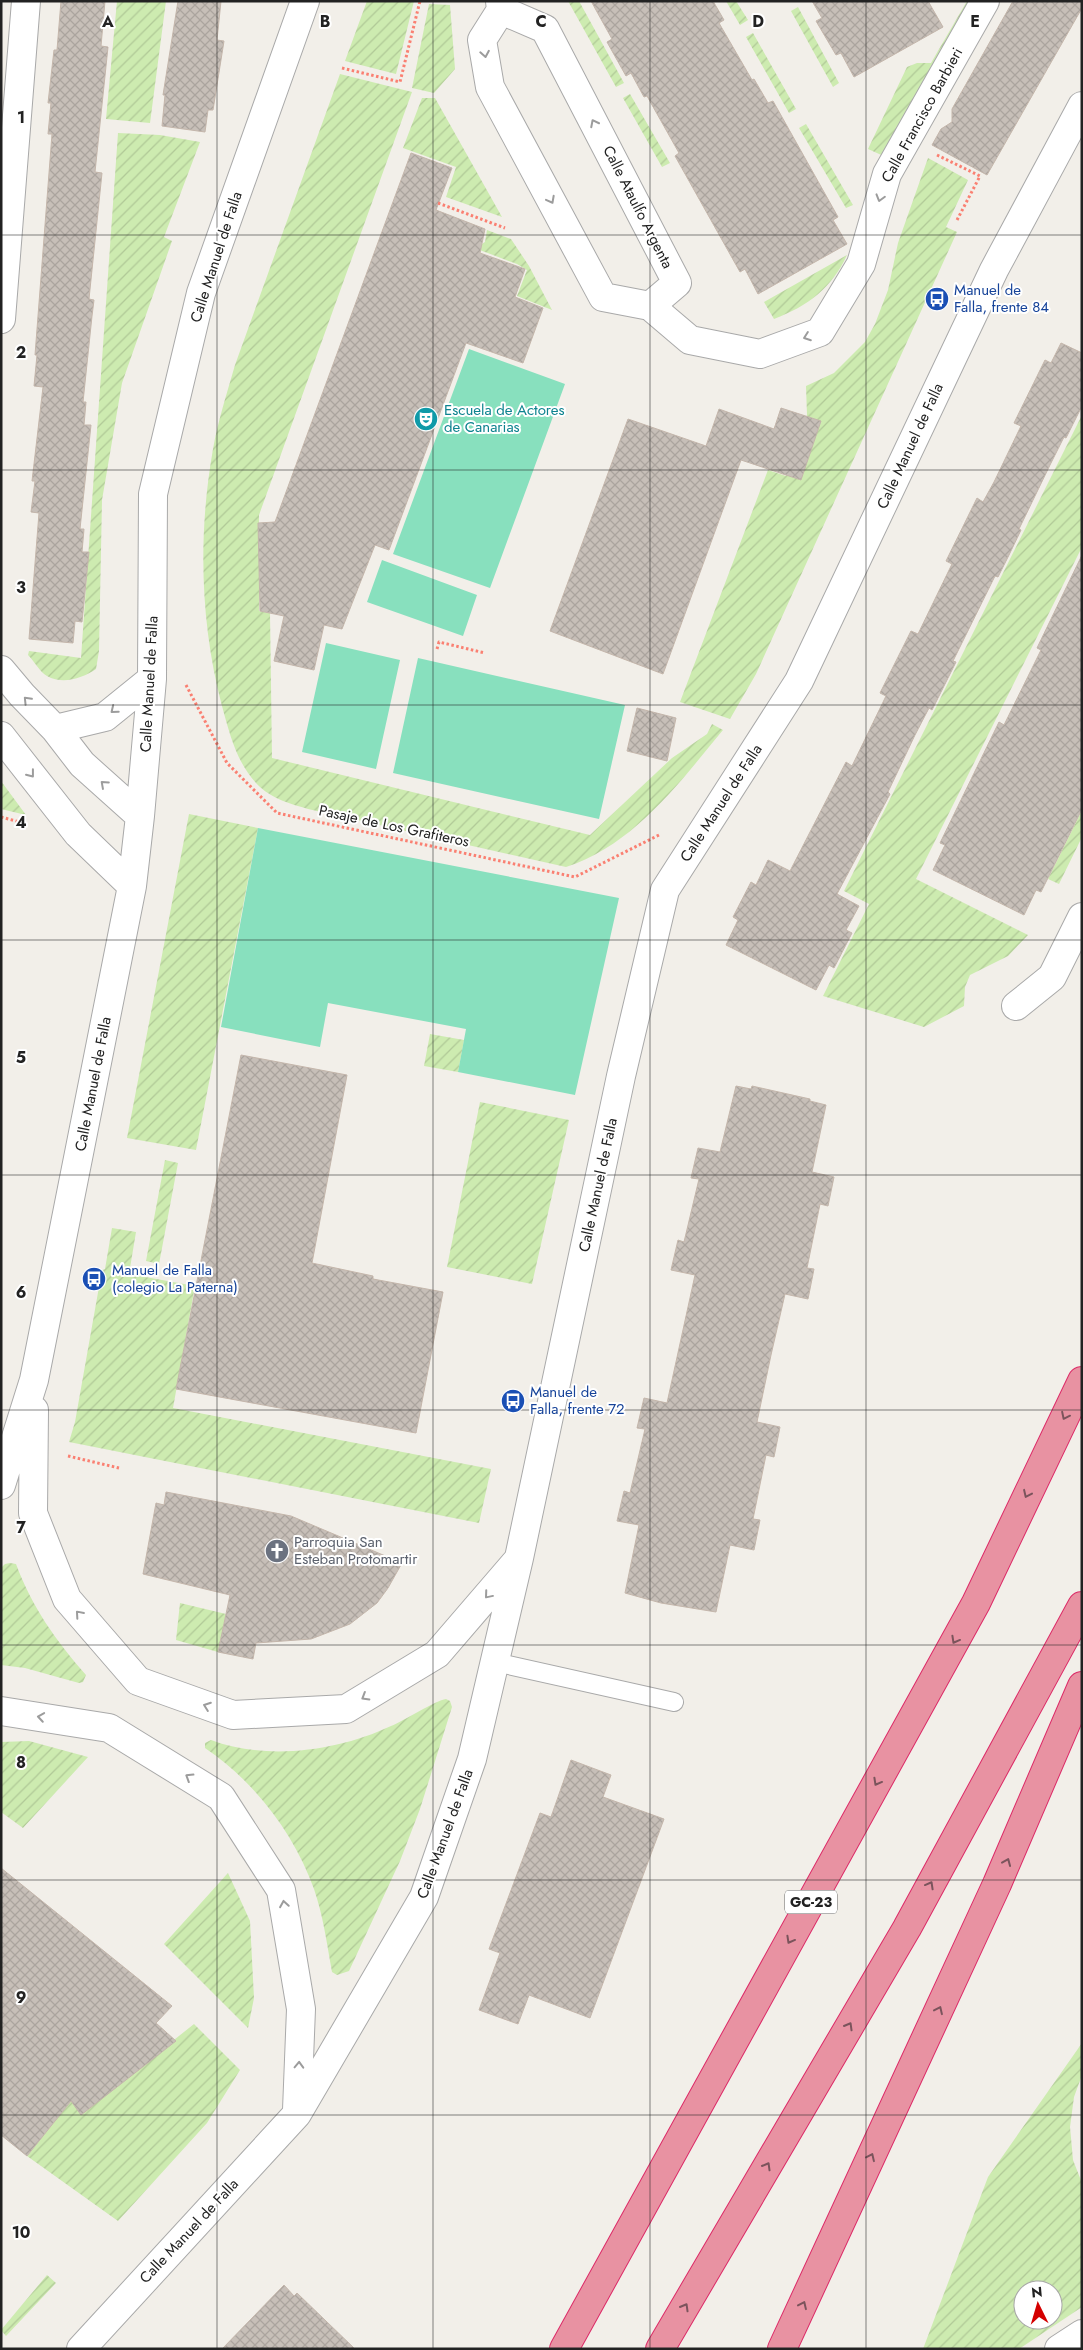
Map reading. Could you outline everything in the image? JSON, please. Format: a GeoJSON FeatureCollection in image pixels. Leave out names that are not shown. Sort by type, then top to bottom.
{"type":"FeatureCollection","features":[{"type":"Feature","properties":{"kind":"highway","name":"GC-23"},"geometry":{"type":"LineString","coordinates":[[564,2349],[976,1603],[1082,1381]]}},
{"type":"Feature","properties":{"kind":"highway"},"geometry":{"type":"LineString","coordinates":[[660,2349],[907,1928],[1082,1606]]}},
{"type":"Feature","properties":{"kind":"highway"},"geometry":{"type":"LineString","coordinates":[[782,2349],[998,1884],[1082,1686]]}},
{"type":"Feature","properties":{"kind":"street"},"geometry":{"type":"LineString","coordinates":[[1,319],[26,1]]}},
{"type":"Feature","properties":{"kind":"street","name":"Calle Manuel de Falla"},"geometry":{"type":"LineString","coordinates":[[1,1485],[34,1380],[132,886],[152,679],[153,494],[201,293],[305,1]]}},
{"type":"Feature","properties":{"kind":"street","name":"Calle Francisco Barbieri"},"geometry":{"type":"LineString","coordinates":[[650,306],[690,340],[760,354],[820,332],[861,264],[887,174],[986,1]]}},
{"type":"Feature","properties":{"kind":"street","name":"Calle Ataulfo Argenta"},"geometry":{"type":"LineString","coordinates":[[500,6],[545,29],[677,283],[650,306],[603,297],[490,87],[482,40],[500,6]]}},
{"type":"Feature","properties":{"kind":"street","name":"Calle Manuel de Falla"},"geometry":{"type":"LineString","coordinates":[[81,2349],[297,2114],[424,1897],[472,1759],[520,1558],[619,1086],[665,890],[799,682],[994,270],[1082,106]]}},
{"type":"Feature","properties":{"kind":"street"},"geometry":{"type":"LineString","coordinates":[[1,670],[22,695],[55,728],[82,764],[140,816]]}},
{"type":"Feature","properties":{"kind":"street"},"geometry":{"type":"LineString","coordinates":[[55,728],[105,717],[152,679]]}},
{"type":"Feature","properties":{"kind":"street"},"geometry":{"type":"LineString","coordinates":[[1,736],[78,834],[132,886]]}},
{"type":"Feature","properties":{"kind":"street"},"geometry":{"type":"LineString","coordinates":[[1016,1006],[1052,977],[1082,917]]}},
{"type":"Feature","properties":{"kind":"street","name":"Calle Manuel de Falla"},"geometry":{"type":"LineString","coordinates":[[34,1380],[33,1513],[66,1599],[138,1681],[233,1715],[346,1709],[437,1654],[520,1558]]}},
{"type":"Feature","properties":{"kind":"street"},"geometry":{"type":"LineString","coordinates":[[1,1711],[109,1728],[221,1797],[281,1890],[301,2008],[297,2114]]}},
{"type":"Feature","properties":{"kind":"street"},"geometry":{"type":"LineString","coordinates":[[1059,2349],[1082,2334]]}},
{"type":"Feature","properties":{"kind":"lane"},"geometry":{"type":"LineString","coordinates":[[495,1662],[674,1702]]}},
{"type":"Feature","properties":{"kind":"path"},"geometry":{"type":"LineString","coordinates":[[342,68],[400,82],[420,1]]}},
{"type":"Feature","properties":{"kind":"path"},"geometry":{"type":"LineString","coordinates":[[936,155],[980,176],[956,222]]}},
{"type":"Feature","properties":{"kind":"path"},"geometry":{"type":"LineString","coordinates":[[438,203],[505,228]]}},
{"type":"Feature","properties":{"kind":"path"},"geometry":{"type":"LineString","coordinates":[[437,649],[439,642],[486,653]]}},
{"type":"Feature","properties":{"kind":"path","name":"Pasaje de Los Grafiteros"},"geometry":{"type":"LineString","coordinates":[[183,678],[227,762],[277,813],[575,877],[668,830]]}},
{"type":"Feature","properties":{"kind":"path"},"geometry":{"type":"LineString","coordinates":[[1,817],[32,825]]}},
{"type":"Feature","properties":{"kind":"path"},"geometry":{"type":"LineString","coordinates":[[68,1456],[119,1468]]}},
{"type":"Feature","properties":{"kind":"green space"},"geometry":{"type":"Polygon","coordinates":[[[117,1],[166,1],[150,123],[106,119],[117,1]]]}},
{"type":"Feature","properties":{"kind":"green space"},"geometry":{"type":"Polygon","coordinates":[[[367,1],[414,1],[396,74],[345,61],[367,1]]]}},
{"type":"Feature","properties":{"kind":"green space"},"geometry":{"type":"Polygon","coordinates":[[[568,1],[579,1],[624,83],[616,87],[568,1]]]}},
{"type":"Feature","properties":{"kind":"green space"},"geometry":{"type":"Polygon","coordinates":[[[726,1],[736,1],[748,20],[740,25],[726,1]]]}},
{"type":"Feature","properties":{"kind":"green space"},"geometry":{"type":"Polygon","coordinates":[[[967,1],[977,1],[888,158],[868,149],[907,67],[917,63],[931,63],[967,1]]]}},
{"type":"Feature","properties":{"kind":"green space"},"geometry":{"type":"Polygon","coordinates":[[[429,4],[450,5],[455,69],[434,93],[412,88],[429,4]]]}},
{"type":"Feature","properties":{"kind":"green space"},"geometry":{"type":"Polygon","coordinates":[[[798,7],[839,83],[833,87],[791,11],[798,7]]]}},
{"type":"Feature","properties":{"kind":"green space"},"geometry":{"type":"Polygon","coordinates":[[[753,33],[796,109],[789,113],[746,37],[753,33]]]}},
{"type":"Feature","properties":{"kind":"green space"},"geometry":{"type":"Polygon","coordinates":[[[340,74],[412,92],[259,515],[259,611],[270,613],[272,758],[590,835],[672,758],[707,734],[712,724],[723,730],[672,791],[634,828],[613,844],[590,857],[566,867],[308,809],[282,801],[260,787],[245,769],[235,749],[228,728],[209,643],[204,578],[205,513],[213,449],[235,365],[340,74]]]}},
{"type":"Feature","properties":{"kind":"green space"},"geometry":{"type":"Polygon","coordinates":[[[630,94],[670,163],[662,167],[623,98],[630,94]]]}},
{"type":"Feature","properties":{"kind":"green space"},"geometry":{"type":"Polygon","coordinates":[[[422,98],[435,98],[502,217],[446,197],[456,167],[403,148],[422,98]]]}},
{"type":"Feature","properties":{"kind":"green space"},"geometry":{"type":"Polygon","coordinates":[[[806,124],[853,205],[846,208],[799,128],[806,124]]]}},
{"type":"Feature","properties":{"kind":"green space"},"geometry":{"type":"Polygon","coordinates":[[[118,133],[160,135],[200,142],[164,237],[172,241],[122,383],[102,500],[99,651],[96,669],[79,678],[60,680],[53,679],[44,674],[28,655],[29,651],[81,658],[118,133]]]}},
{"type":"Feature","properties":{"kind":"green space"},"geometry":{"type":"Polygon","coordinates":[[[928,158],[968,180],[946,227],[957,232],[756,674],[730,719],[680,702],[768,470],[786,476],[807,415],[806,386],[834,373],[865,342],[875,324],[888,290],[898,243],[928,158]]]}},
{"type":"Feature","properties":{"kind":"green space"},"geometry":{"type":"Polygon","coordinates":[[[487,230],[511,239],[529,266],[552,310],[517,296],[527,270],[517,264],[469,246],[479,246],[485,242],[487,230]]]}},
{"type":"Feature","properties":{"kind":"green space"},"geometry":{"type":"Polygon","coordinates":[[[847,255],[834,277],[818,294],[798,308],[774,319],[764,302],[847,255]]]}},
{"type":"Feature","properties":{"kind":"green space"},"geometry":{"type":"Polygon","coordinates":[[[469,349],[565,384],[490,588],[393,554],[469,349]]]}},
{"type":"Feature","properties":{"kind":"green space"},"geometry":{"type":"Polygon","coordinates":[[[1082,415],[1082,547],[916,879],[1028,935],[1008,956],[970,975],[965,987],[964,1006],[924,1027],[823,996],[869,904],[844,891],[1082,415]]]}},
{"type":"Feature","properties":{"kind":"green space"},"geometry":{"type":"Polygon","coordinates":[[[382,560],[477,595],[463,636],[367,602],[382,560]]]}},
{"type":"Feature","properties":{"kind":"green space"},"geometry":{"type":"Polygon","coordinates":[[[326,643],[400,660],[376,769],[302,752],[326,643]]]}},
{"type":"Feature","properties":{"kind":"green space"},"geometry":{"type":"Polygon","coordinates":[[[418,658],[625,705],[599,819],[393,773],[418,658]]]}},
{"type":"Feature","properties":{"kind":"green space"},"geometry":{"type":"Polygon","coordinates":[[[1,781],[26,815],[1,809],[1,781]]]}},
{"type":"Feature","properties":{"kind":"green space"},"geometry":{"type":"Polygon","coordinates":[[[1082,810],[1082,837],[1059,884],[1048,879],[1082,810]]]}},
{"type":"Feature","properties":{"kind":"green space"},"geometry":{"type":"Polygon","coordinates":[[[189,814],[258,828],[196,1150],[127,1138],[189,814]]]}},
{"type":"Feature","properties":{"kind":"green space"},"geometry":{"type":"Polygon","coordinates":[[[258,828],[619,898],[575,1095],[458,1072],[466,1029],[328,1003],[320,1047],[221,1027],[258,828]]]}},
{"type":"Feature","properties":{"kind":"green space"},"geometry":{"type":"Polygon","coordinates":[[[430,1034],[464,1040],[458,1072],[424,1066],[430,1034]]]}},
{"type":"Feature","properties":{"kind":"green space"},"geometry":{"type":"Polygon","coordinates":[[[480,1102],[569,1120],[532,1284],[447,1267],[480,1102]]]}},
{"type":"Feature","properties":{"kind":"green space"},"geometry":{"type":"Polygon","coordinates":[[[165,1160],[178,1163],[159,1264],[146,1261],[165,1160]]]}},
{"type":"Feature","properties":{"kind":"green space"},"geometry":{"type":"Polygon","coordinates":[[[112,1228],[136,1232],[129,1274],[195,1286],[173,1408],[491,1469],[479,1523],[69,1442],[75,1422],[102,1270],[105,1269],[112,1228]]]}},
{"type":"Feature","properties":{"kind":"green space"},"geometry":{"type":"Polygon","coordinates":[[[5,1564],[16,1564],[37,1609],[86,1675],[83,1682],[79,1683],[25,1668],[1,1665],[1,1568],[5,1564]]]}},
{"type":"Feature","properties":{"kind":"green space"},"geometry":{"type":"Polygon","coordinates":[[[180,1603],[226,1614],[218,1652],[176,1640],[180,1603]]]}},
{"type":"Feature","properties":{"kind":"green space"},"geometry":{"type":"Polygon","coordinates":[[[446,1699],[450,1701],[452,1707],[420,1809],[400,1861],[349,1971],[337,1975],[332,1972],[314,1889],[306,1868],[284,1828],[256,1792],[223,1761],[205,1748],[205,1743],[211,1740],[255,1750],[279,1751],[326,1747],[370,1735],[446,1699]]]}},
{"type":"Feature","properties":{"kind":"green space"},"geometry":{"type":"Polygon","coordinates":[[[29,1741],[88,1757],[23,1828],[1,1812],[1,1742],[29,1741]]]}},
{"type":"Feature","properties":{"kind":"green space"},"geometry":{"type":"Polygon","coordinates":[[[228,1873],[250,1921],[254,1998],[248,2028],[164,1944],[228,1873]]]}},
{"type":"Feature","properties":{"kind":"green space"},"geometry":{"type":"Polygon","coordinates":[[[194,2024],[240,2070],[207,2123],[118,2221],[27,2156],[71,2101],[81,2114],[194,2024]]]}},
{"type":"Feature","properties":{"kind":"green space"},"geometry":{"type":"Polygon","coordinates":[[[1082,2043],[1082,2075],[1074,2097],[1070,2127],[1073,2160],[1082,2183],[1082,2307],[1063,2320],[1063,2280],[1013,2280],[1013,2330],[1048,2330],[1019,2349],[923,2349],[988,2177],[1082,2043]]]}},
{"type":"Feature","properties":{"kind":"green space"},"geometry":{"type":"Polygon","coordinates":[[[47,2275],[56,2283],[6,2336],[1,2330],[47,2275]]]}},
{"type":"Feature","properties":{"kind":"building"},"geometry":{"type":"Polygon","coordinates":[[[61,1],[105,1],[101,46],[108,47],[95,172],[102,173],[89,299],[94,300],[83,402],[86,402],[84,425],[91,425],[80,529],[84,529],[82,552],[89,552],[82,622],[75,621],[73,643],[29,639],[39,513],[31,512],[35,481],[32,481],[43,387],[34,386],[37,355],[35,355],[52,134],[48,134],[51,103],[48,103],[54,50],[57,50],[61,1]]]}},
{"type":"Feature","properties":{"kind":"building"},"geometry":{"type":"Polygon","coordinates":[[[178,1],[221,1],[217,40],[224,41],[213,110],[208,110],[205,132],[162,126],[165,95],[163,95],[178,1]]]}},
{"type":"Feature","properties":{"kind":"building"},"geometry":{"type":"Polygon","coordinates":[[[591,1],[713,1],[724,20],[719,23],[752,80],[754,79],[768,103],[773,101],[838,217],[833,220],[847,244],[758,294],[745,269],[740,272],[675,156],[679,153],[647,96],[644,97],[631,73],[626,76],[607,42],[612,39],[591,1]]]}},
{"type":"Feature","properties":{"kind":"building"},"geometry":{"type":"Polygon","coordinates":[[[812,1],[928,1],[943,27],[854,77],[841,53],[836,55],[816,21],[822,18],[812,1]]]}},
{"type":"Feature","properties":{"kind":"building"},"geometry":{"type":"Polygon","coordinates":[[[1013,1],[1082,1],[1082,8],[987,175],[932,145],[941,129],[952,122],[952,109],[1013,1]]]}},
{"type":"Feature","properties":{"kind":"building"},"geometry":{"type":"Polygon","coordinates":[[[411,153],[452,168],[436,210],[485,229],[480,253],[525,269],[515,297],[543,308],[523,363],[466,343],[389,550],[375,545],[342,629],[324,625],[314,670],[274,661],[284,616],[260,611],[258,523],[275,522],[411,153]]]}},
{"type":"Feature","properties":{"kind":"building"},"geometry":{"type":"Polygon","coordinates":[[[1061,343],[1082,353],[1082,406],[1050,465],[998,577],[995,576],[953,661],[956,662],[932,710],[929,708],[915,735],[888,792],[890,794],[837,894],[859,906],[846,930],[852,933],[834,968],[829,965],[816,990],[726,945],[738,920],[733,917],[751,882],[756,885],[768,860],[790,871],[846,762],[852,766],[886,696],[880,693],[911,631],[918,634],[952,564],[946,561],[977,498],[983,502],[994,482],[1021,426],[1014,423],[1045,360],[1051,363],[1061,343]]]}},
{"type":"Feature","properties":{"kind":"building"},"geometry":{"type":"Polygon","coordinates":[[[781,408],[821,421],[801,480],[741,460],[663,674],[550,631],[628,419],[706,446],[719,409],[774,429],[781,408]]]}},
{"type":"Feature","properties":{"kind":"building"},"geometry":{"type":"Polygon","coordinates":[[[1082,555],[1082,809],[1041,892],[1036,890],[1024,915],[933,870],[945,845],[940,843],[999,722],[1004,725],[1041,650],[1037,648],[1082,555]]]}},
{"type":"Feature","properties":{"kind":"building"},"geometry":{"type":"Polygon","coordinates":[[[637,708],[676,718],[667,761],[627,751],[637,708]]]}},
{"type":"Feature","properties":{"kind":"building"},"geometry":{"type":"Polygon","coordinates":[[[241,1055],[347,1075],[312,1263],[373,1276],[373,1279],[443,1292],[416,1433],[176,1389],[241,1055]]]}},
{"type":"Feature","properties":{"kind":"building"},"geometry":{"type":"Polygon","coordinates":[[[736,1086],[751,1089],[752,1086],[810,1099],[810,1101],[826,1105],[812,1172],[834,1177],[828,1206],[820,1204],[807,1268],[814,1269],[808,1299],[785,1294],[771,1355],[757,1422],[780,1427],[774,1457],[766,1455],[753,1519],[760,1520],[754,1550],[730,1545],[716,1612],[661,1603],[625,1593],[639,1525],[617,1521],[624,1491],[630,1493],[645,1429],[637,1428],[644,1398],[667,1403],[695,1275],[671,1270],[678,1240],[684,1242],[699,1179],[691,1178],[698,1148],[720,1152],[736,1086]]]}},
{"type":"Feature","properties":{"kind":"building"},"geometry":{"type":"Polygon","coordinates":[[[166,1492],[291,1516],[402,1563],[377,1603],[350,1624],[311,1639],[256,1643],[253,1659],[218,1652],[230,1595],[143,1574],[156,1503],[164,1505],[166,1492]]]}},
{"type":"Feature","properties":{"kind":"building"},"geometry":{"type":"Polygon","coordinates":[[[571,1760],[611,1775],[603,1797],[664,1819],[590,2018],[529,1995],[518,2024],[479,2010],[500,1953],[489,1949],[540,1813],[551,1817],[571,1760]]]}},
{"type":"Feature","properties":{"kind":"building"},"geometry":{"type":"Polygon","coordinates":[[[1,1868],[172,2006],[156,2023],[176,2041],[81,2115],[71,2101],[27,2156],[1,2135],[1,1868]]]}},
{"type":"Feature","properties":{"kind":"building"},"geometry":{"type":"Polygon","coordinates":[[[284,2285],[294,2296],[297,2293],[355,2349],[222,2349],[284,2285]]]}},
{"type":"Feature","properties":{"kind":"place","name":"Manuel de Falla, frente 84"},"geometry":{"type":"Point","coordinates":[937,299]}},
{"type":"Feature","properties":{"kind":"place","name":"Escuela de Actores de Canarias"},"geometry":{"type":"Point","coordinates":[426,419]}},
{"type":"Feature","properties":{"kind":"place","name":"Manuel de Falla (colegio La Paterna)"},"geometry":{"type":"Point","coordinates":[94,1279]}},
{"type":"Feature","properties":{"kind":"place","name":"Manuel de Falla, frente 72"},"geometry":{"type":"Point","coordinates":[513,1401]}},
{"type":"Feature","properties":{"kind":"place","name":"Parroquia San Esteban Protomartir"},"geometry":{"type":"Point","coordinates":[277,1551]}}]}
